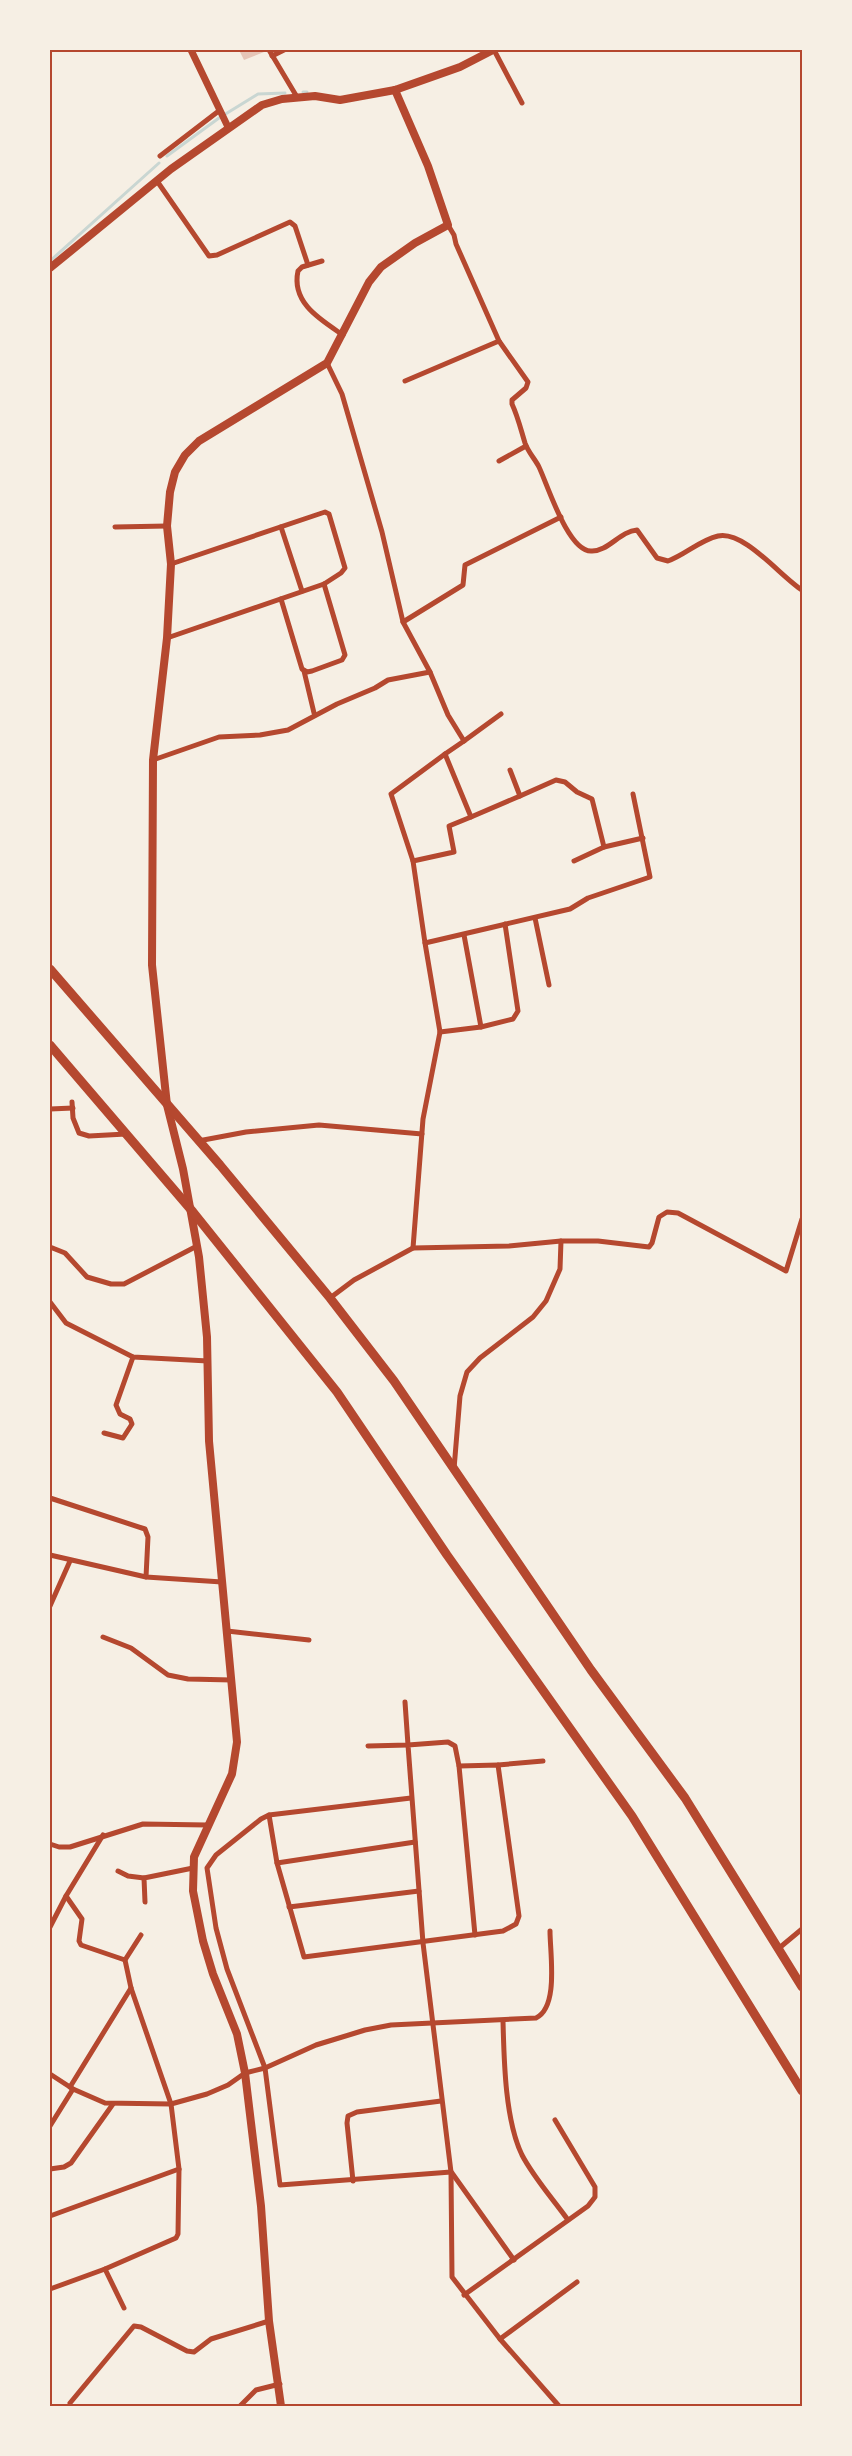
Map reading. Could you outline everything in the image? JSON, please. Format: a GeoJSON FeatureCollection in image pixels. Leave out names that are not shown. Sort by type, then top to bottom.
{"type":"FeatureCollection","features":[{"type":"Feature","properties":{"kind":"highway"},"geometry":{"type":"LineString","coordinates":[[50,969],[330,1298],[394,1381],[591,1670],[685,1798],[802,1988]]}},
{"type":"Feature","properties":{"kind":"highway"},"geometry":{"type":"LineString","coordinates":[[50,1045],[193,1212],[337,1392],[447,1556],[632,1816],[802,2091]]}},
{"type":"Feature","properties":{"kind":"main road"},"geometry":{"type":"LineString","coordinates":[[50,268],[227,123],[262,105],[282,99],[315,96],[333,101],[395,90],[460,67],[494,50]]}},
{"type":"Feature","properties":{"kind":"main road"},"geometry":{"type":"LineString","coordinates":[[281,2406],[280,2384],[269,2320],[261,2206],[245,2073],[237,2034],[213,1974],[203,1941],[193,1891],[195,1857],[207,1825],[224,1794],[235,1766],[237,1742],[209,1441],[208,1360],[197,1246],[193,1212],[167,1105],[152,965],[153,760],[167,638],[171,564],[168,525],[170,492],[175,472],[192,448],[210,434],[327,363],[369,282],[387,260],[448,225],[428,166],[395,90]]}},
{"type":"Feature","properties":{"kind":"street"},"geometry":{"type":"LineString","coordinates":[[190,50],[227,123]]}},
{"type":"Feature","properties":{"kind":"street"},"geometry":{"type":"LineString","coordinates":[[284,50],[270,52],[297,98]]}},
{"type":"Feature","properties":{"kind":"street"},"geometry":{"type":"LineString","coordinates":[[494,50],[522,103]]}},
{"type":"Feature","properties":{"kind":"street"},"geometry":{"type":"LineString","coordinates":[[160,156],[220,111]]}},
{"type":"Feature","properties":{"kind":"street"},"geometry":{"type":"LineString","coordinates":[[157,181],[209,255],[217,255],[290,222],[295,226],[308,265]]}},
{"type":"Feature","properties":{"kind":"street"},"geometry":{"type":"LineString","coordinates":[[448,225],[499,341],[528,382],[527,387],[511,402],[526,446],[540,469],[561,517],[572,536],[584,550],[591,552],[599,550],[628,532],[637,531],[657,558],[664,562],[717,536],[732,537],[760,554],[802,590]]}},
{"type":"Feature","properties":{"kind":"street"},"geometry":{"type":"LineString","coordinates":[[322,261],[302,267],[297,276],[305,304],[315,316],[343,334]]}},
{"type":"Feature","properties":{"kind":"street"},"geometry":{"type":"LineString","coordinates":[[405,381],[499,341]]}},
{"type":"Feature","properties":{"kind":"street"},"geometry":{"type":"LineString","coordinates":[[327,363],[342,394],[382,532],[403,622],[430,672],[448,715],[464,741]]}},
{"type":"Feature","properties":{"kind":"street"},"geometry":{"type":"LineString","coordinates":[[499,461],[526,446]]}},
{"type":"Feature","properties":{"kind":"street"},"geometry":{"type":"LineString","coordinates":[[167,638],[324,584],[345,568],[329,514],[325,512],[171,564]]}},
{"type":"Feature","properties":{"kind":"street"},"geometry":{"type":"LineString","coordinates":[[403,622],[463,585],[465,565],[561,517]]}},
{"type":"Feature","properties":{"kind":"street"},"geometry":{"type":"LineString","coordinates":[[115,527],[168,525]]}},
{"type":"Feature","properties":{"kind":"street"},"geometry":{"type":"LineString","coordinates":[[281,527],[302,591]]}},
{"type":"Feature","properties":{"kind":"street"},"geometry":{"type":"LineString","coordinates":[[304,671],[309,672],[342,660],[345,654],[324,584]]}},
{"type":"Feature","properties":{"kind":"street"},"geometry":{"type":"LineString","coordinates":[[281,599],[304,671],[314,713]]}},
{"type":"Feature","properties":{"kind":"street"},"geometry":{"type":"LineString","coordinates":[[153,760],[219,737],[260,735],[288,730],[388,680],[430,672]]}},
{"type":"Feature","properties":{"kind":"street"},"geometry":{"type":"LineString","coordinates":[[413,1248],[422,1134],[440,1032],[413,861],[391,794],[501,714]]}},
{"type":"Feature","properties":{"kind":"street"},"geometry":{"type":"LineString","coordinates":[[445,754],[471,817]]}},
{"type":"Feature","properties":{"kind":"street"},"geometry":{"type":"LineString","coordinates":[[510,770],[520,796]]}},
{"type":"Feature","properties":{"kind":"street"},"geometry":{"type":"LineString","coordinates":[[413,861],[454,852],[448,827],[556,780],[566,782],[580,794],[592,799],[604,847]]}},
{"type":"Feature","properties":{"kind":"street"},"geometry":{"type":"LineString","coordinates":[[425,943],[570,909],[588,898],[648,878],[650,873],[633,794]]}},
{"type":"Feature","properties":{"kind":"street"},"geometry":{"type":"LineString","coordinates":[[574,861],[604,847],[643,838]]}},
{"type":"Feature","properties":{"kind":"street"},"geometry":{"type":"LineString","coordinates":[[535,918],[549,985]]}},
{"type":"Feature","properties":{"kind":"street"},"geometry":{"type":"LineString","coordinates":[[440,1032],[481,1027],[513,1019],[518,1011],[506,924]]}},
{"type":"Feature","properties":{"kind":"street"},"geometry":{"type":"LineString","coordinates":[[464,935],[481,1027]]}},
{"type":"Feature","properties":{"kind":"street"},"geometry":{"type":"LineString","coordinates":[[50,1110],[73,1105],[73,1118],[79,1133],[89,1136],[126,1134]]}},
{"type":"Feature","properties":{"kind":"street"},"geometry":{"type":"LineString","coordinates":[[198,1141],[246,1132],[309,1126],[343,1126],[422,1134]]}},
{"type":"Feature","properties":{"kind":"street"},"geometry":{"type":"LineString","coordinates":[[330,1298],[354,1280],[413,1248],[509,1246],[561,1241],[598,1241],[649,1247],[660,1215],[667,1212],[678,1213],[786,1272],[802,1220]]}},
{"type":"Feature","properties":{"kind":"street"},"geometry":{"type":"LineString","coordinates":[[454,1469],[460,1396],[467,1372],[480,1358],[533,1317],[546,1301],[560,1269],[561,1241]]}},
{"type":"Feature","properties":{"kind":"street"},"geometry":{"type":"LineString","coordinates":[[50,1247],[65,1253],[87,1277],[118,1285],[197,1246]]}},
{"type":"Feature","properties":{"kind":"street"},"geometry":{"type":"LineString","coordinates":[[50,1302],[66,1323],[79,1328],[103,1344],[133,1357],[208,1360]]}},
{"type":"Feature","properties":{"kind":"street"},"geometry":{"type":"LineString","coordinates":[[104,1433],[123,1438],[132,1424],[131,1420],[117,1411],[116,1405],[133,1357]]}},
{"type":"Feature","properties":{"kind":"street"},"geometry":{"type":"LineString","coordinates":[[50,1498],[145,1529],[148,1537],[146,1577]]}},
{"type":"Feature","properties":{"kind":"street"},"geometry":{"type":"LineString","coordinates":[[50,1555],[146,1577],[222,1582]]}},
{"type":"Feature","properties":{"kind":"street"},"geometry":{"type":"LineString","coordinates":[[50,1606],[70,1561]]}},
{"type":"Feature","properties":{"kind":"street"},"geometry":{"type":"LineString","coordinates":[[228,1631],[309,1640]]}},
{"type":"Feature","properties":{"kind":"street"},"geometry":{"type":"LineString","coordinates":[[103,1637],[131,1648],[168,1675],[188,1679],[232,1680]]}},
{"type":"Feature","properties":{"kind":"street"},"geometry":{"type":"LineString","coordinates":[[405,1702],[423,1942],[451,2172],[452,2272],[455,2283],[464,2295],[559,2406]]}},
{"type":"Feature","properties":{"kind":"street"},"geometry":{"type":"LineString","coordinates":[[368,1746],[451,1742],[455,1746],[476,1935]]}},
{"type":"Feature","properties":{"kind":"street"},"geometry":{"type":"LineString","coordinates":[[459,1766],[543,1761]]}},
{"type":"Feature","properties":{"kind":"street"},"geometry":{"type":"LineString","coordinates":[[269,1815],[289,1907],[303,1955],[307,1958],[507,1930],[516,1924],[519,1916],[498,1765]]}},
{"type":"Feature","properties":{"kind":"street"},"geometry":{"type":"LineString","coordinates":[[411,1798],[269,1815],[216,1855],[207,1868],[216,1928],[224,1959],[265,2068],[279,2185],[451,2172]]}},
{"type":"Feature","properties":{"kind":"street"},"geometry":{"type":"LineString","coordinates":[[50,1844],[70,1847],[143,1824],[207,1825]]}},
{"type":"Feature","properties":{"kind":"street"},"geometry":{"type":"LineString","coordinates":[[50,1927],[103,1835]]}},
{"type":"Feature","properties":{"kind":"street"},"geometry":{"type":"LineString","coordinates":[[278,1863],[416,1842]]}},
{"type":"Feature","properties":{"kind":"street"},"geometry":{"type":"LineString","coordinates":[[118,1871],[128,1876],[144,1878],[193,1868]]}},
{"type":"Feature","properties":{"kind":"street"},"geometry":{"type":"LineString","coordinates":[[144,1878],[146,1902]]}},
{"type":"Feature","properties":{"kind":"street"},"geometry":{"type":"LineString","coordinates":[[289,1907],[419,1891]]}},
{"type":"Feature","properties":{"kind":"street"},"geometry":{"type":"LineString","coordinates":[[66,1896],[82,1919],[79,1941],[81,1945],[125,1960]]}},
{"type":"Feature","properties":{"kind":"street"},"geometry":{"type":"LineString","coordinates":[[778,1949],[802,1929]]}},
{"type":"Feature","properties":{"kind":"street"},"geometry":{"type":"LineString","coordinates":[[50,2074],[72,2088],[105,2103],[171,2104],[207,2094],[228,2085],[245,2073],[265,2068],[316,2045],[351,2033],[391,2025],[536,2018],[548,2006],[551,1998],[550,1931]]}},
{"type":"Feature","properties":{"kind":"street"},"geometry":{"type":"LineString","coordinates":[[50,2289],[105,2269],[177,2236],[178,2169],[171,2104],[131,1988],[125,1960],[141,1935]]}},
{"type":"Feature","properties":{"kind":"street"},"geometry":{"type":"LineString","coordinates":[[50,2126],[131,1988]]}},
{"type":"Feature","properties":{"kind":"street"},"geometry":{"type":"LineString","coordinates":[[503,2021],[507,2088],[517,2142],[525,2160],[568,2220]]}},
{"type":"Feature","properties":{"kind":"street"},"geometry":{"type":"LineString","coordinates":[[353,2181],[348,2116],[357,2112],[441,2101]]}},
{"type":"Feature","properties":{"kind":"street"},"geometry":{"type":"LineString","coordinates":[[50,2169],[64,2167],[71,2163],[113,2104]]}},
{"type":"Feature","properties":{"kind":"street"},"geometry":{"type":"LineString","coordinates":[[464,2295],[588,2206],[596,2192],[555,2120]]}},
{"type":"Feature","properties":{"kind":"street"},"geometry":{"type":"LineString","coordinates":[[50,2216],[178,2169]]}},
{"type":"Feature","properties":{"kind":"street"},"geometry":{"type":"LineString","coordinates":[[451,2172],[514,2260]]}},
{"type":"Feature","properties":{"kind":"street"},"geometry":{"type":"LineString","coordinates":[[105,2269],[124,2308]]}},
{"type":"Feature","properties":{"kind":"street"},"geometry":{"type":"LineString","coordinates":[[500,2339],[577,2282]]}},
{"type":"Feature","properties":{"kind":"street"},"geometry":{"type":"LineString","coordinates":[[70,2403],[134,2326],[141,2326],[187,2351],[194,2352],[211,2339],[269,2320]]}},
{"type":"Feature","properties":{"kind":"street"},"geometry":{"type":"LineString","coordinates":[[240,2406],[256,2390],[280,2384]]}},
{"type":"Feature","properties":{"kind":"building"},"geometry":{"type":"Polygon","coordinates":[[[239,50],[269,50],[244,60],[239,50]]]}},
{"type":"Feature","properties":{"kind":"waterway"},"geometry":{"type":"LineString","coordinates":[[167,156],[219,118],[258,94],[285,93]]}},
{"type":"Feature","properties":{"kind":"waterway"},"geometry":{"type":"LineString","coordinates":[[50,261],[159,163]]}}]}
